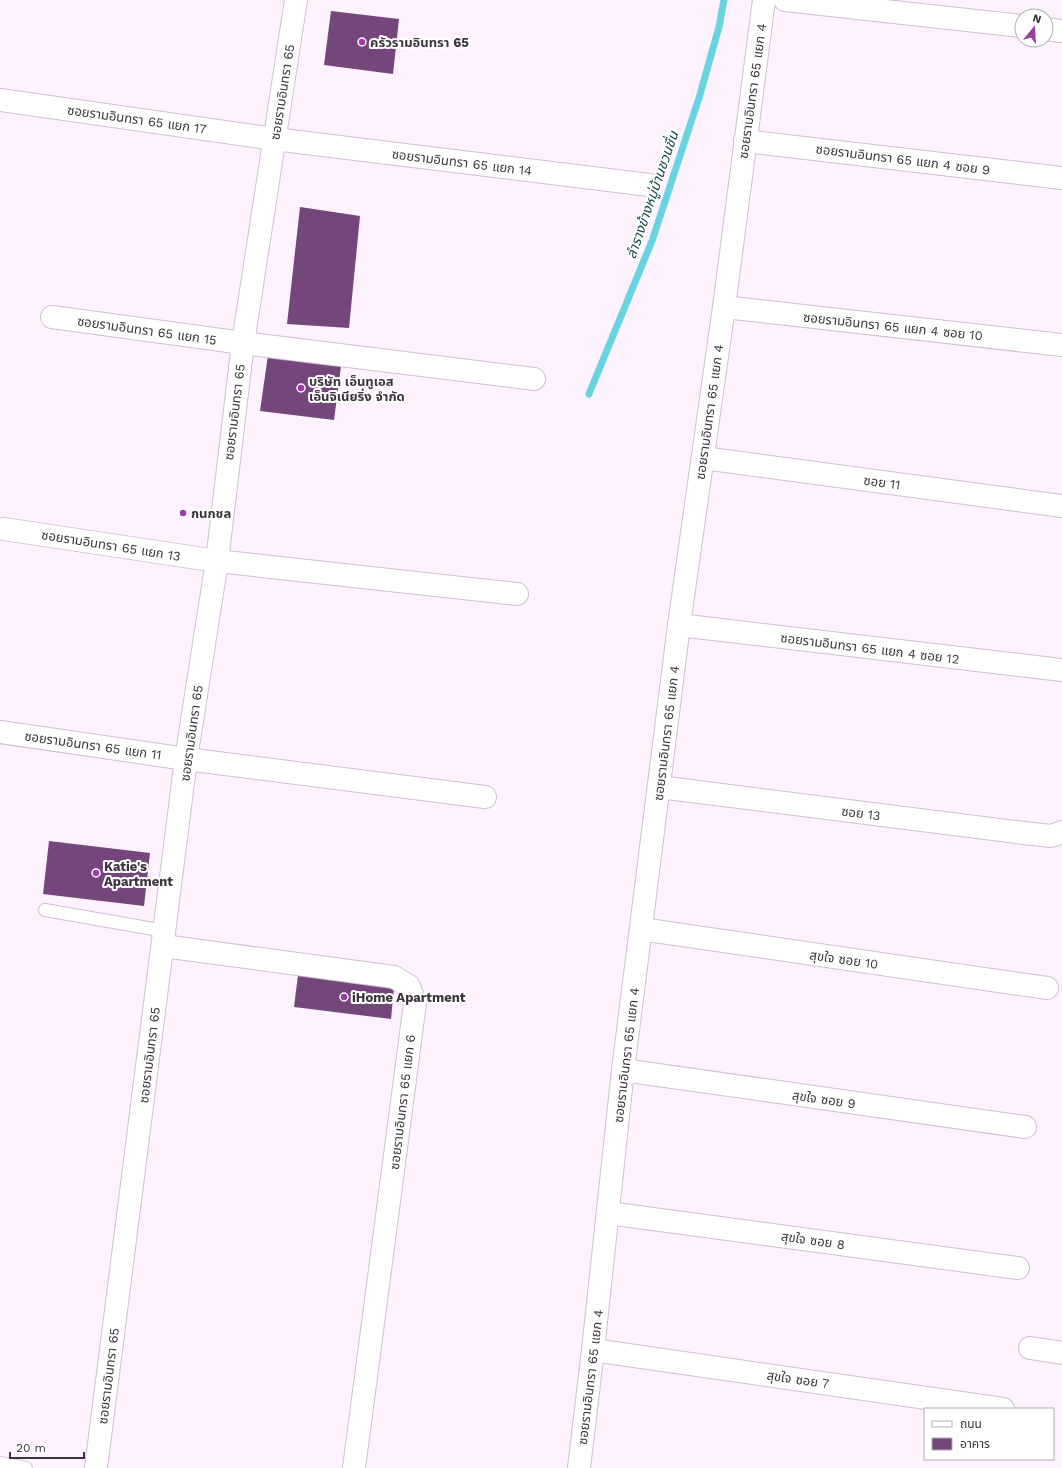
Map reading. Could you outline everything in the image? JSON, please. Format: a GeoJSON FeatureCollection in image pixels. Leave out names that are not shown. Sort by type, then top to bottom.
{"type":"FeatureCollection","features":[{"type":"Feature","properties":{"kind":"street","name":"ซอยรามอินทรา 65"},"geometry":{"type":"LineString","coordinates":[[96,1468],[186,759],[217,561],[242,343],[296,0]]}},
{"type":"Feature","properties":{"kind":"street","name":"ซอยรามอินทรา 65 แยก 4"},"geometry":{"type":"LineString","coordinates":[[579,1468],[623,1070],[679,626],[724,307],[764,0]]}},
{"type":"Feature","properties":{"kind":"street"},"geometry":{"type":"LineString","coordinates":[[785,0],[1014,25]]}},
{"type":"Feature","properties":{"kind":"street","name":"ซอยรามอินทรา 65 แยก 17"},"geometry":{"type":"LineString","coordinates":[[0,100],[274,139]]}},
{"type":"Feature","properties":{"kind":"street","name":"ซอยรามอินทรา 65 แยก 14"},"geometry":{"type":"LineString","coordinates":[[274,139],[649,185]]}},
{"type":"Feature","properties":{"kind":"street","name":"ซอยรามอินทรา 65 แยก 4 ซอย 9"},"geometry":{"type":"LineString","coordinates":[[745,141],[1062,178]]}},
{"type":"Feature","properties":{"kind":"street","name":"ซอยรามอินทรา 65 แยก 4 ซอย 10"},"geometry":{"type":"LineString","coordinates":[[724,307],[1062,345]]}},
{"type":"Feature","properties":{"kind":"street","name":"ซอยรามอินทรา 65 แยก 15"},"geometry":{"type":"LineString","coordinates":[[52,317],[242,343],[534,379]]}},
{"type":"Feature","properties":{"kind":"street","name":"ซอย 11"},"geometry":{"type":"LineString","coordinates":[[703,458],[1062,506]]}},
{"type":"Feature","properties":{"kind":"street","name":"ซอยรามอินทรา 65 แยก 13"},"geometry":{"type":"LineString","coordinates":[[4,529],[217,561],[517,594]]}},
{"type":"Feature","properties":{"kind":"street","name":"ซอยรามอินทรา 65 แยก 4 ซอย 12"},"geometry":{"type":"LineString","coordinates":[[679,626],[1062,670]]}},
{"type":"Feature","properties":{"kind":"street","name":"ซอยรามอินทรา 65 แยก 11"},"geometry":{"type":"LineString","coordinates":[[0,732],[186,759],[485,798]]}},
{"type":"Feature","properties":{"kind":"street","name":"ซอย 13"},"geometry":{"type":"LineString","coordinates":[[659,787],[1024,833],[1051,836],[1062,832]]}},
{"type":"Feature","properties":{"kind":"street","name":"สุขใจ ซอย 10"},"geometry":{"type":"LineString","coordinates":[[641,929],[1048,988]]}},
{"type":"Feature","properties":{"kind":"street","name":"ซอยรามอินทรา 65 แยก 6"},"geometry":{"type":"LineString","coordinates":[[164,939],[394,977],[409,986],[415,1003],[354,1468]]}},
{"type":"Feature","properties":{"kind":"street","name":"สุขใจ ซอย 9"},"geometry":{"type":"LineString","coordinates":[[623,1070],[1025,1127]]}},
{"type":"Feature","properties":{"kind":"street","name":"สุขใจ ซอย 8"},"geometry":{"type":"LineString","coordinates":[[608,1213],[1018,1268]]}},
{"type":"Feature","properties":{"kind":"street"},"geometry":{"type":"LineString","coordinates":[[1030,1348],[1062,1353]]}},
{"type":"Feature","properties":{"kind":"street","name":"สุขใจ ซอย 7"},"geometry":{"type":"LineString","coordinates":[[593,1350],[996,1408]]}},
{"type":"Feature","properties":{"kind":"lane"},"geometry":{"type":"LineString","coordinates":[[45,910],[164,939]]}},
{"type":"Feature","properties":{"kind":"lane"},"geometry":{"type":"LineString","coordinates":[[0,1463],[26,1468]]}},
{"type":"Feature","properties":{"kind":"building","name":"ครัวรามอินทรา 65"},"geometry":{"type":"Polygon","coordinates":[[[331,11],[399,19],[393,74],[324,65],[331,11]]]}},
{"type":"Feature","properties":{"kind":"building"},"geometry":{"type":"Polygon","coordinates":[[[300,207],[360,216],[349,328],[287,324],[300,207]]]}},
{"type":"Feature","properties":{"kind":"building","name":"บริษัท เอ็นทูเอส เอ็นจิเนียริ่ง จำกัด"},"geometry":{"type":"Polygon","coordinates":[[[268,355],[341,366],[334,420],[260,411],[268,355]]]}},
{"type":"Feature","properties":{"kind":"building","name":"Katie's Apartment"},"geometry":{"type":"Polygon","coordinates":[[[49,841],[150,853],[144,906],[43,894],[49,841]]]}},
{"type":"Feature","properties":{"kind":"building","name":"iHome Apartment"},"geometry":{"type":"Polygon","coordinates":[[[298,975],[394,987],[391,1019],[294,1007],[298,975]]]}},
{"type":"Feature","properties":{"kind":"waterway","name":"ลำรางข้างหมู่บ้านชวนชื่น"},"geometry":{"type":"LineString","coordinates":[[589,394],[652,241],[699,98],[719,27],[724,0]]}},
{"type":"Feature","properties":{"kind":"place","name":"ครัวรามอินทรา 65"},"geometry":{"type":"Point","coordinates":[362,42]}},
{"type":"Feature","properties":{"kind":"place","name":"บริษัท เอ็นทูเอส เอ็นจิเนียริ่ง จำกัด"},"geometry":{"type":"Point","coordinates":[301,388]}},
{"type":"Feature","properties":{"kind":"place","name":"กนกชล"},"geometry":{"type":"Point","coordinates":[183,513]}},
{"type":"Feature","properties":{"kind":"place","name":"Katie's Apartment"},"geometry":{"type":"Point","coordinates":[96,873]}},
{"type":"Feature","properties":{"kind":"place","name":"iHome Apartment"},"geometry":{"type":"Point","coordinates":[344,997]}}]}
